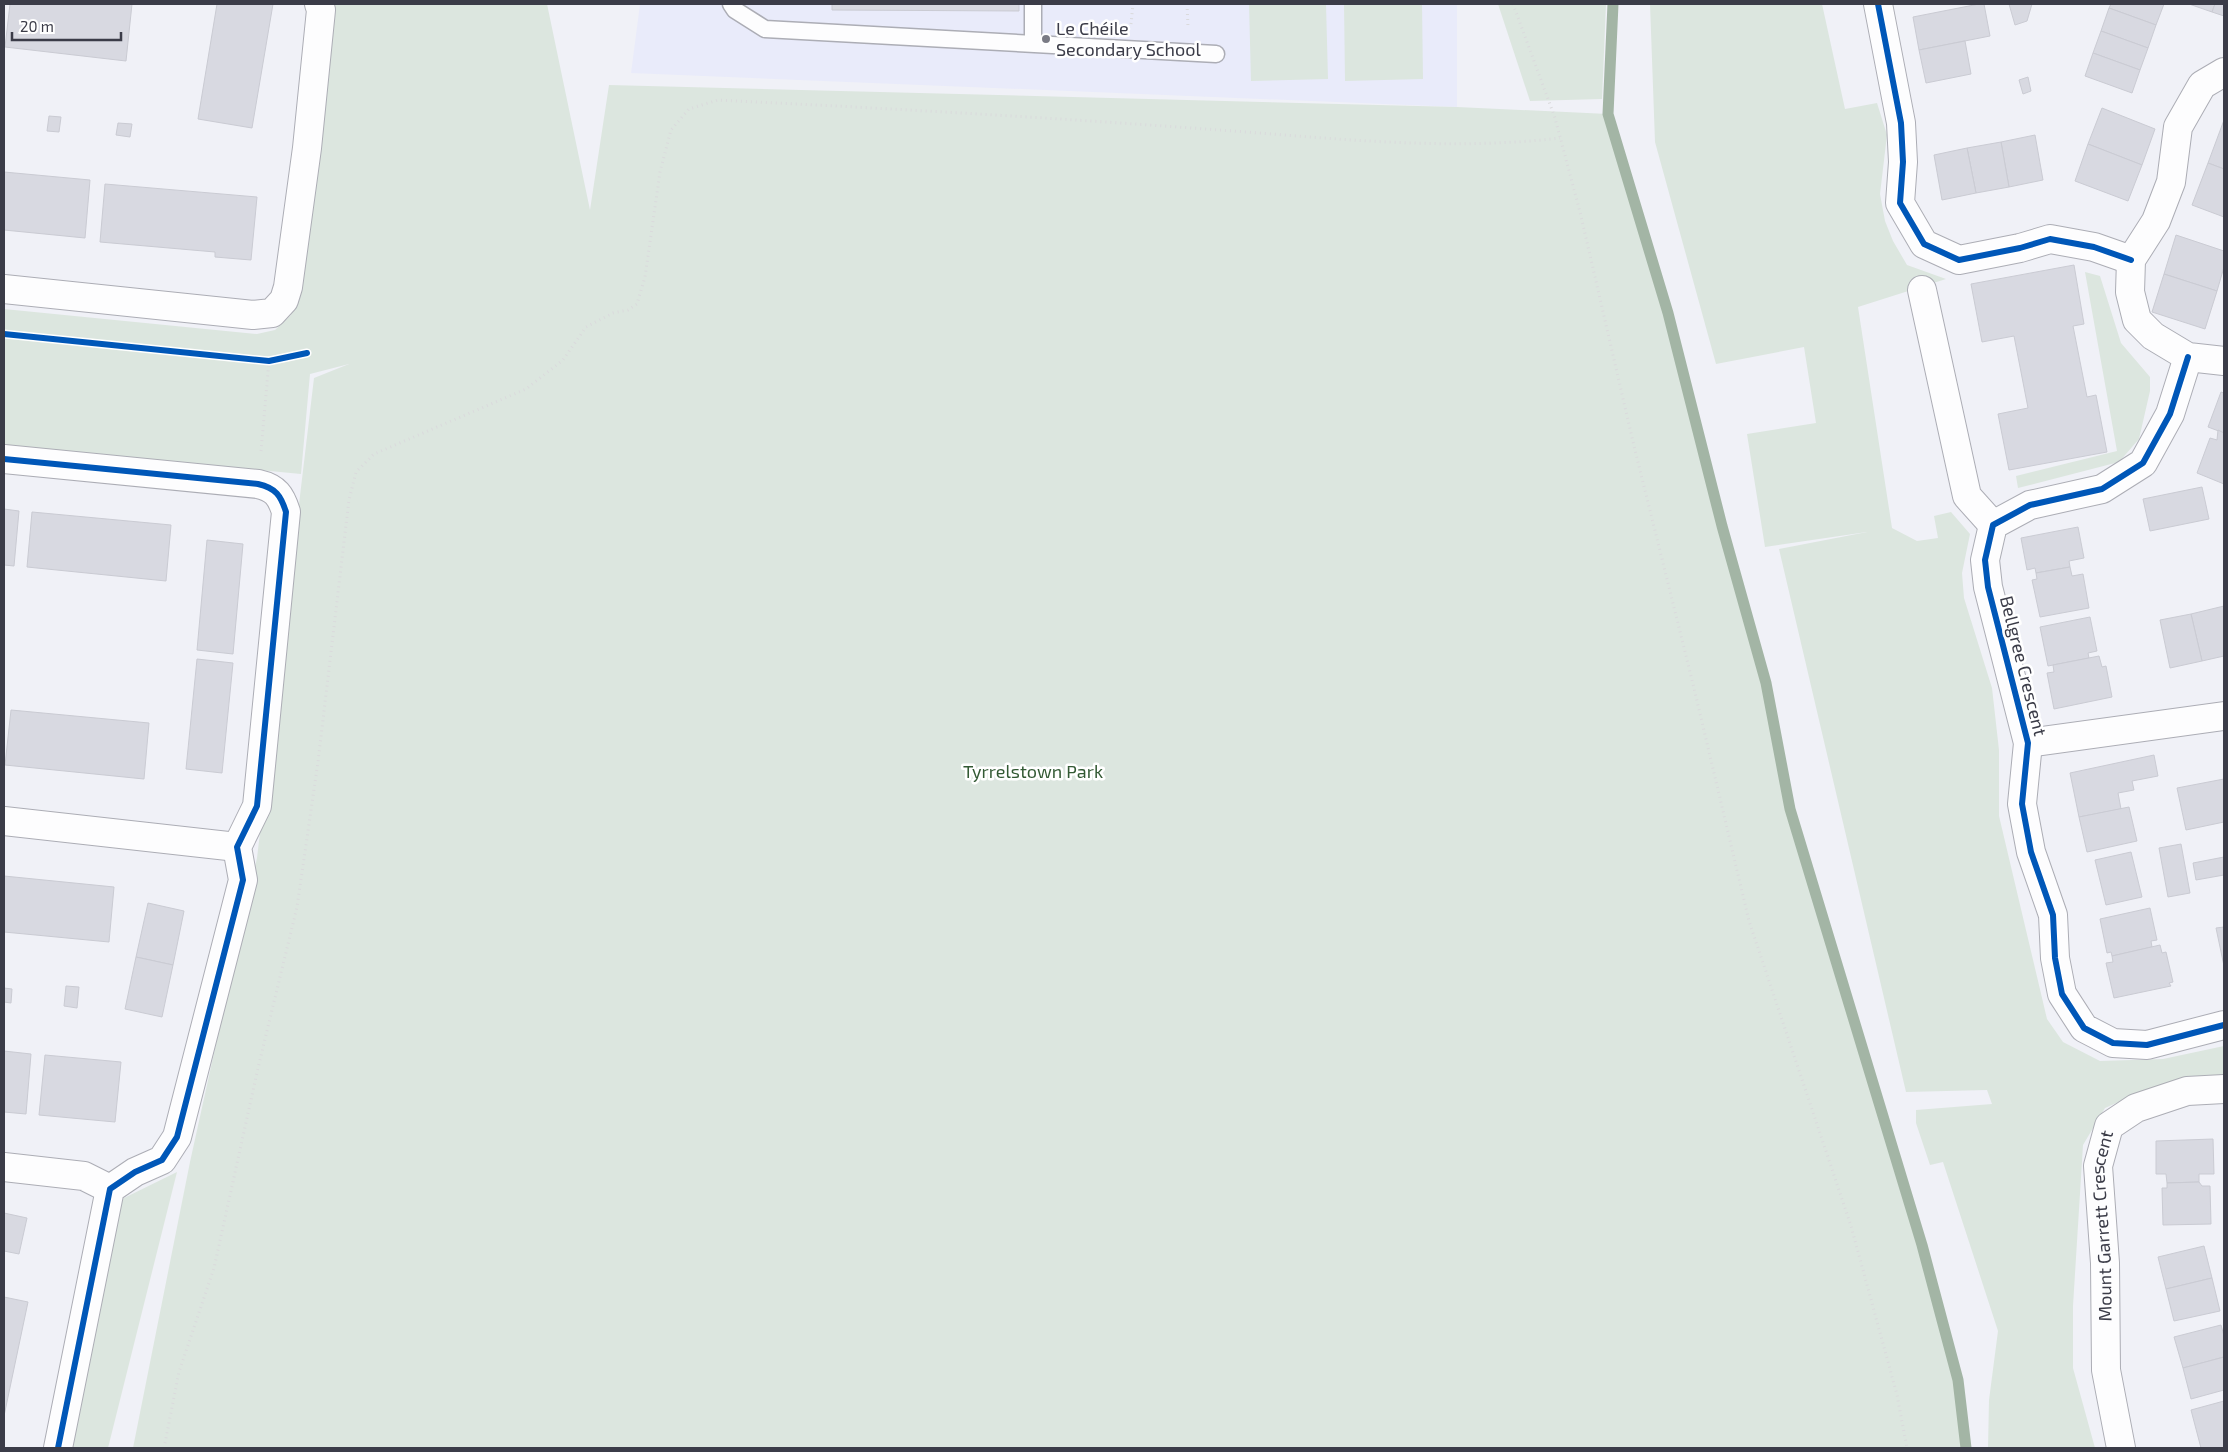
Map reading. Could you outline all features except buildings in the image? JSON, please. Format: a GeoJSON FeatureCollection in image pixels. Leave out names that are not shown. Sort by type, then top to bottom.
{"type":"FeatureCollection","features":[{"type":"Feature","properties":{"kind":"street"},"geometry":{"type":"LineString","coordinates":[[4,289],[253,315],[272,313],[284,300],[288,287],[307,148],[321,10],[319,4]]}},
{"type":"Feature","properties":{"kind":"street"},"geometry":{"type":"LineString","coordinates":[[1878,4],[1901,123],[1903,162],[1900,203],[1924,244],[1960,260],[2050,240],[2094,248],[2132,260]]}},
{"type":"Feature","properties":{"kind":"street"},"geometry":{"type":"LineString","coordinates":[[2224,72],[2202,86],[2178,127],[2171,182],[2156,221],[2132,260],[2130,292],[2137,320],[2153,336],[2188,357],[2224,361]]}},
{"type":"Feature","properties":{"kind":"street"},"geometry":{"type":"LineString","coordinates":[[1922,290],[1967,496],[1993,525],[2030,505],[2102,489],[2143,463],[2170,414],[2188,357]]}},
{"type":"Feature","properties":{"kind":"street"},"geometry":{"type":"LineString","coordinates":[[4,459],[258,484],[270,487],[282,497],[286,512],[257,806],[237,847],[243,880],[177,1137],[162,1160],[135,1172],[110,1189],[58,1448]]}},
{"type":"Feature","properties":{"kind":"street","name":"Bellgree Crescent"},"geometry":{"type":"LineString","coordinates":[[1993,525],[1985,560],[1988,587],[2028,744],[2022,804],[2032,852],[2053,916],[2055,958],[2062,994],[2084,1028],[2113,1043],[2147,1045],[2224,1025]]}},
{"type":"Feature","properties":{"kind":"street","name":"Bellgree Crescent"},"geometry":{"type":"LineString","coordinates":[[2028,744],[2224,716]]}},
{"type":"Feature","properties":{"kind":"street"},"geometry":{"type":"LineString","coordinates":[[4,821],[237,847]]}},
{"type":"Feature","properties":{"kind":"street","name":"Mount Garrett Crescent"},"geometry":{"type":"LineString","coordinates":[[2121,1448],[2106,1370],[2104,1263],[2098,1166],[2109,1126],[2136,1108],[2186,1091],[2224,1089]]}},
{"type":"Feature","properties":{"kind":"street"},"geometry":{"type":"LineString","coordinates":[[4,1167],[84,1176],[110,1189]]}},
{"type":"Feature","properties":{"kind":"lane"},"geometry":{"type":"LineString","coordinates":[[731,4],[735,10],[765,29],[1216,54]]}},
{"type":"Feature","properties":{"kind":"lane"},"geometry":{"type":"LineString","coordinates":[[1033,43],[1034,4]]}},
{"type":"Feature","properties":{"kind":"path"},"geometry":{"type":"LineString","coordinates":[[1513,4],[1560,138],[1580,212],[1634,446],[1749,921],[1851,1226],[1897,1395],[1907,1448]]}},
{"type":"Feature","properties":{"kind":"path"},"geometry":{"type":"LineString","coordinates":[[164,1448],[179,1372],[214,1268],[258,1068],[297,907],[318,762],[349,500],[356,472],[374,454],[526,389],[563,360],[586,327],[613,313],[628,310],[637,304],[645,276],[660,172],[671,130],[689,109],[718,100],[932,110],[1396,142],[1496,144],[1560,138]]}},
{"type":"Feature","properties":{"kind":"path"},"geometry":{"type":"LineString","coordinates":[[259,360],[279,359]]}},
{"type":"Feature","properties":{"kind":"path"},"geometry":{"type":"LineString","coordinates":[[258,484],[269,361]]}},
{"type":"Feature","properties":{"kind":"shaded area","name":"Le Chéile Secondary School"},"geometry":{"type":"Polygon","coordinates":[[[640,4],[1457,4],[1457,107],[631,73],[640,4]]]}},
{"type":"Feature","properties":{"kind":"green space","name":"Tyrrelstown Park"},"geometry":{"type":"Polygon","coordinates":[[[332,4],[547,4],[590,210],[609,85],[1457,107],[1608,114],[1668,313],[1722,526],[1766,683],[1790,809],[1922,1245],[1958,1380],[1966,1448],[133,1448],[190,1162],[257,858],[314,378],[349,364],[310,374],[301,474],[4,446],[4,309],[257,334],[275,330],[291,315],[332,4]]]}},
{"type":"Feature","properties":{"kind":"green space"},"geometry":{"type":"Polygon","coordinates":[[[1249,4],[1326,4],[1328,79],[1251,81],[1249,4]]]}},
{"type":"Feature","properties":{"kind":"green space"},"geometry":{"type":"Polygon","coordinates":[[[1344,4],[1422,4],[1423,79],[1345,81],[1344,4]]]}},
{"type":"Feature","properties":{"kind":"green space"},"geometry":{"type":"Polygon","coordinates":[[[1498,4],[1606,4],[1602,99],[1530,101],[1498,4]]]}},
{"type":"Feature","properties":{"kind":"green space"},"geometry":{"type":"Polygon","coordinates":[[[1650,4],[1822,4],[1845,109],[1877,103],[1887,135],[1880,194],[1885,221],[1893,241],[1907,265],[1946,279],[1858,307],[1892,528],[1917,541],[1938,538],[1934,516],[1951,512],[1970,534],[1962,573],[1964,598],[1992,688],[1999,750],[1999,816],[2047,1019],[2063,1042],[2100,1061],[2163,1059],[2224,1046],[2224,1079],[2146,1090],[2105,1108],[2083,1145],[2073,1306],[2073,1368],[2095,1448],[1988,1448],[1989,1400],[1998,1331],[1943,1162],[1930,1165],[1916,1123],[1916,1110],[1992,1104],[1987,1090],[1906,1092],[1779,549],[1867,532],[1765,547],[1747,434],[1816,423],[1804,347],[1716,364],[1655,142],[1650,4]]]}},
{"type":"Feature","properties":{"kind":"green space"},"geometry":{"type":"Polygon","coordinates":[[[2085,272],[2100,276],[2121,343],[2150,377],[2150,391],[2139,439],[2119,462],[2018,488],[2016,476],[2117,451],[2085,272]]]}},
{"type":"Feature","properties":{"kind":"green space"},"geometry":{"type":"Polygon","coordinates":[[[177,1172],[108,1448],[64,1448],[112,1227],[122,1199],[177,1172]]]}},
{"type":"Feature","properties":{"kind":"waterway"},"geometry":{"type":"LineString","coordinates":[[1613,4],[1608,114],[1668,313],[1722,526],[1766,683],[1790,809],[1922,1245],[1958,1380],[1966,1448]]}},
{"type":"Feature","properties":{"kind":"cycle path"},"geometry":{"type":"LineString","coordinates":[[1878,4],[1901,123],[1903,162],[1900,203],[1924,244],[1959,260],[2020,248],[2050,239],[2094,247],[2131,260]]}},
{"type":"Feature","properties":{"kind":"cycle path"},"geometry":{"type":"LineString","coordinates":[[4,334],[269,361],[307,353]]}},
{"type":"Feature","properties":{"kind":"cycle path"},"geometry":{"type":"LineString","coordinates":[[2188,357],[2170,414],[2143,463],[2102,489],[2030,505],[1993,525],[1985,560],[1988,587],[2028,743],[2022,804],[2031,852],[2053,915],[2055,958],[2062,994],[2084,1028],[2113,1043],[2147,1045],[2224,1025]]}},
{"type":"Feature","properties":{"kind":"cycle path"},"geometry":{"type":"LineString","coordinates":[[4,459],[258,484],[273,490],[282,501],[286,512],[257,806],[237,847],[243,880],[177,1137],[162,1160],[135,1172],[110,1189],[58,1448]]}},
{"type":"Feature","properties":{"kind":"place","name":"Le Chéile Secondary School"},"geometry":{"type":"Point","coordinates":[1046,39]}}]}
